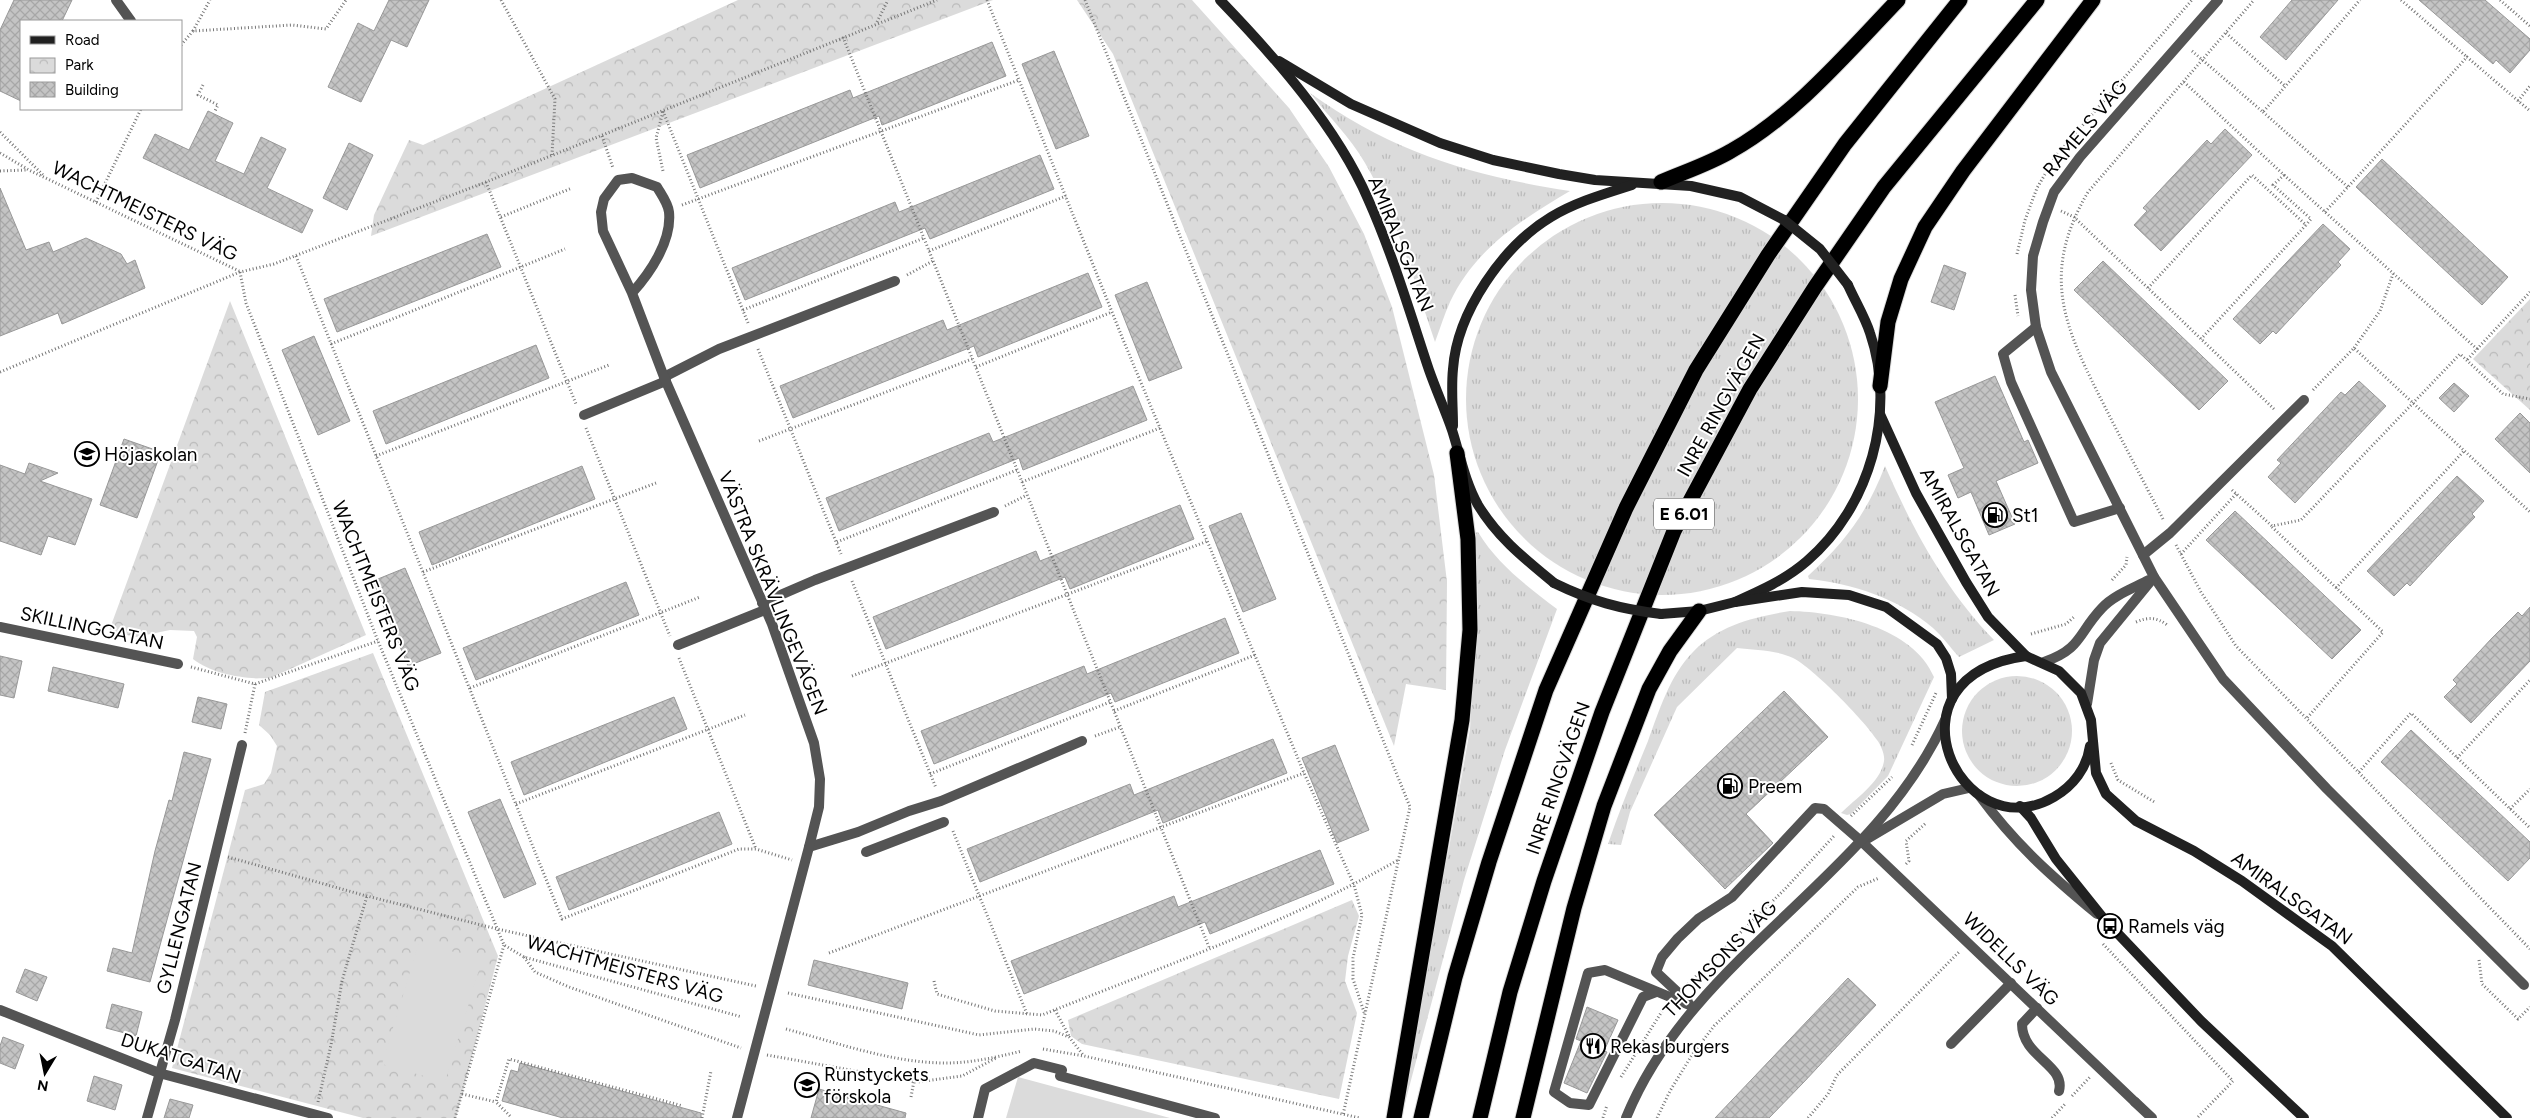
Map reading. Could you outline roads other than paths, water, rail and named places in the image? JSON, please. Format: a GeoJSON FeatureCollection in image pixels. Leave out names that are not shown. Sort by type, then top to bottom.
{"type":"FeatureCollection","features":[{"type":"Feature","properties":{"kind":"highway"},"geometry":{"type":"LineString","coordinates":[[1661,182],[1730,151],[1760,132],[1783,114],[1842,58],[1898,0]]}},
{"type":"Feature","properties":{"kind":"highway","name":"INRE RINGVÄGEN"},"geometry":{"type":"LineString","coordinates":[[1421,1118],[1455,977],[1483,881],[1546,690],[1626,508],[1696,370],[1768,255],[1845,144],[1960,0]]}},
{"type":"Feature","properties":{"kind":"highway","name":"INRE RINGVÄGEN"},"geometry":{"type":"LineString","coordinates":[[1482,1112],[1510,992],[1544,881],[1602,712],[1674,531],[1750,388],[1814,287],[1884,187],[2037,0]]}},
{"type":"Feature","properties":{"kind":"highway"},"geometry":{"type":"LineString","coordinates":[[1880,386],[1888,322],[1901,279],[1925,227],[1962,171],[2093,0]]}},
{"type":"Feature","properties":{"kind":"highway"},"geometry":{"type":"LineString","coordinates":[[1394,1118],[1463,712],[1469,621],[1468,539],[1457,453]]}},
{"type":"Feature","properties":{"kind":"highway"},"geometry":{"type":"LineString","coordinates":[[1523,1116],[1574,908],[1604,806],[1648,688],[1670,651],[1699,611]]}},
{"type":"Feature","properties":{"kind":"main road","name":"AMIRALSGATAN"},"geometry":{"type":"LineString","coordinates":[[1220,0],[1274,58],[1321,121],[1348,162],[1368,198],[1404,290],[1452,432],[1457,453],[1478,504],[1511,548],[1554,583],[1597,602],[1624,609],[1661,614],[1699,611],[1735,602],[1802,592],[1848,595],[1886,606],[1936,644],[1946,658],[1951,674],[1952,699]]}},
{"type":"Feature","properties":{"kind":"main road","name":"AMIRALSGATAN"},"geometry":{"type":"LineString","coordinates":[[1274,58],[1350,104],[1440,143],[1493,160],[1558,174],[1637,183],[1661,182],[1691,186],[1740,197],[1784,220],[1820,249],[1848,285],[1871,334],[1880,386],[1880,414],[1873,456],[1861,487],[1836,530],[1807,561],[1773,585],[1735,602]]}},
{"type":"Feature","properties":{"kind":"main road","name":"AMIRALSGATAN"},"geometry":{"type":"LineString","coordinates":[[1452,432],[1453,367],[1464,323],[1485,282],[1514,246],[1550,218],[1591,197],[1637,183]]}},
{"type":"Feature","properties":{"kind":"main road","name":"AMIRALSGATAN"},"geometry":{"type":"LineString","coordinates":[[1880,414],[1916,493],[1966,582],[1988,617],[2026,656]]}},
{"type":"Feature","properties":{"kind":"main road","name":"AMIRALSGATAN"},"geometry":{"type":"LineString","coordinates":[[2092,733],[2089,753],[2083,768],[2074,781],[2050,799],[2020,806],[2002,805],[1969,788],[1951,764],[1945,741],[1945,720],[1952,699],[1970,676],[2005,658],[2026,656],[2044,662],[2069,678],[2087,704],[2092,733],[2096,773],[2106,794],[2136,821],[2194,852],[2242,881],[2332,946],[2507,1118]]}},
{"type":"Feature","properties":{"kind":"main road","name":"AMIRALSGATAN"},"geometry":{"type":"LineString","coordinates":[[2020,806],[2031,818],[2056,859],[2104,919],[2201,1021],[2304,1118]]}},
{"type":"Feature","properties":{"kind":"street"},"geometry":{"type":"LineString","coordinates":[[116,0],[130,20]]}},
{"type":"Feature","properties":{"kind":"street","name":"RAMELS VÄG"},"geometry":{"type":"LineString","coordinates":[[2218,0],[2080,157],[2054,192],[2033,256],[2031,290],[2036,327],[2051,372],[2154,577],[2201,649],[2248,708],[2524,985]]}},
{"type":"Feature","properties":{"kind":"street","name":"VÄSTRA SKRÄVLINGEVÄGEN"},"geometry":{"type":"LineString","coordinates":[[632,293],[646,278],[658,256],[666,236],[669,210],[657,187],[632,178],[618,180],[604,199],[601,212],[603,231],[632,293],[665,379],[784,655],[814,743],[820,788],[819,807],[805,864],[737,1118]]}},
{"type":"Feature","properties":{"kind":"street"},"geometry":{"type":"LineString","coordinates":[[582,415],[665,379],[719,349],[895,281]]}},
{"type":"Feature","properties":{"kind":"street"},"geometry":{"type":"LineString","coordinates":[[2036,327],[2004,354],[2011,382],[2074,522],[2120,508]]}},
{"type":"Feature","properties":{"kind":"street"},"geometry":{"type":"LineString","coordinates":[[2143,555],[2170,533],[2304,400]]}},
{"type":"Feature","properties":{"kind":"street"},"geometry":{"type":"LineString","coordinates":[[675,644],[763,606],[815,580],[994,512]]}},
{"type":"Feature","properties":{"kind":"street"},"geometry":{"type":"LineString","coordinates":[[2044,662],[2058,657],[2072,648],[2102,608],[2154,577]]}},
{"type":"Feature","properties":{"kind":"street"},"geometry":{"type":"LineString","coordinates":[[2087,704],[2094,660],[2100,643],[2154,577]]}},
{"type":"Feature","properties":{"kind":"street","name":"SKILLINGGATAN"},"geometry":{"type":"LineString","coordinates":[[0,627],[178,664]]}},
{"type":"Feature","properties":{"kind":"street","name":"THOMSONS VÄG"},"geometry":{"type":"LineString","coordinates":[[1626,1118],[1634,1098],[1670,1036],[1694,1007],[1747,952],[1862,842],[1919,768],[1936,741],[1945,720]]}},
{"type":"Feature","properties":{"kind":"street"},"geometry":{"type":"LineString","coordinates":[[809,847],[858,832],[909,811],[941,801],[1082,741]]}},
{"type":"Feature","properties":{"kind":"street","name":"GYLLENGATAN"},"geometry":{"type":"LineString","coordinates":[[147,1118],[216,854],[242,745]]}},
{"type":"Feature","properties":{"kind":"street","name":"THOMSONS VÄG"},"geometry":{"type":"LineString","coordinates":[[1862,842],[1943,794],[1969,788]]}},
{"type":"Feature","properties":{"kind":"street","name":"AMIRALSGATAN"},"geometry":{"type":"LineString","coordinates":[[1979,794],[2004,830],[2049,875],[2104,919]]}},
{"type":"Feature","properties":{"kind":"street","name":"WIDELLS VÄG"},"geometry":{"type":"LineString","coordinates":[[1676,996],[1656,972],[1662,957],[1698,919],[1732,896],[1815,808],[1824,809],[1896,874],[2152,1118]]}},
{"type":"Feature","properties":{"kind":"street"},"geometry":{"type":"LineString","coordinates":[[866,852],[944,822]]}},
{"type":"Feature","properties":{"kind":"street"},"geometry":{"type":"LineString","coordinates":[[1656,992],[1643,997],[1589,1105],[1570,1103],[1554,1092],[1588,973],[1605,970],[1656,992],[1676,996],[1694,1007]]}},
{"type":"Feature","properties":{"kind":"street"},"geometry":{"type":"LineString","coordinates":[[1951,1044],[2011,983]]}},
{"type":"Feature","properties":{"kind":"street"},"geometry":{"type":"LineString","coordinates":[[2037,1008],[2022,1024],[2022,1034],[2030,1050],[2052,1068],[2060,1080],[2059,1091]]}},
{"type":"Feature","properties":{"kind":"street","name":"DUKATGATAN"},"geometry":{"type":"LineString","coordinates":[[0,1010],[159,1074],[328,1118]]}},
{"type":"Feature","properties":{"kind":"street"},"geometry":{"type":"LineString","coordinates":[[978,1118],[985,1089],[1034,1063],[1062,1070],[1060,1076],[1215,1118]]}},
{"type":"Feature","properties":{"kind":"place","name":"Höjaskolan"},"geometry":{"type":"Point","coordinates":[87,454]}},
{"type":"Feature","properties":{"kind":"place","name":"St1"},"geometry":{"type":"Point","coordinates":[1995,515]}},
{"type":"Feature","properties":{"kind":"place","name":"Preem"},"geometry":{"type":"Point","coordinates":[1730,786]}},
{"type":"Feature","properties":{"kind":"place","name":"Ramels väg"},"geometry":{"type":"Point","coordinates":[2110,926]}},
{"type":"Feature","properties":{"kind":"place","name":"Rekas burgers"},"geometry":{"type":"Point","coordinates":[1593,1046]}},
{"type":"Feature","properties":{"kind":"place","name":"Runstyckets förskola"},"geometry":{"type":"Point","coordinates":[807,1085]}}]}
